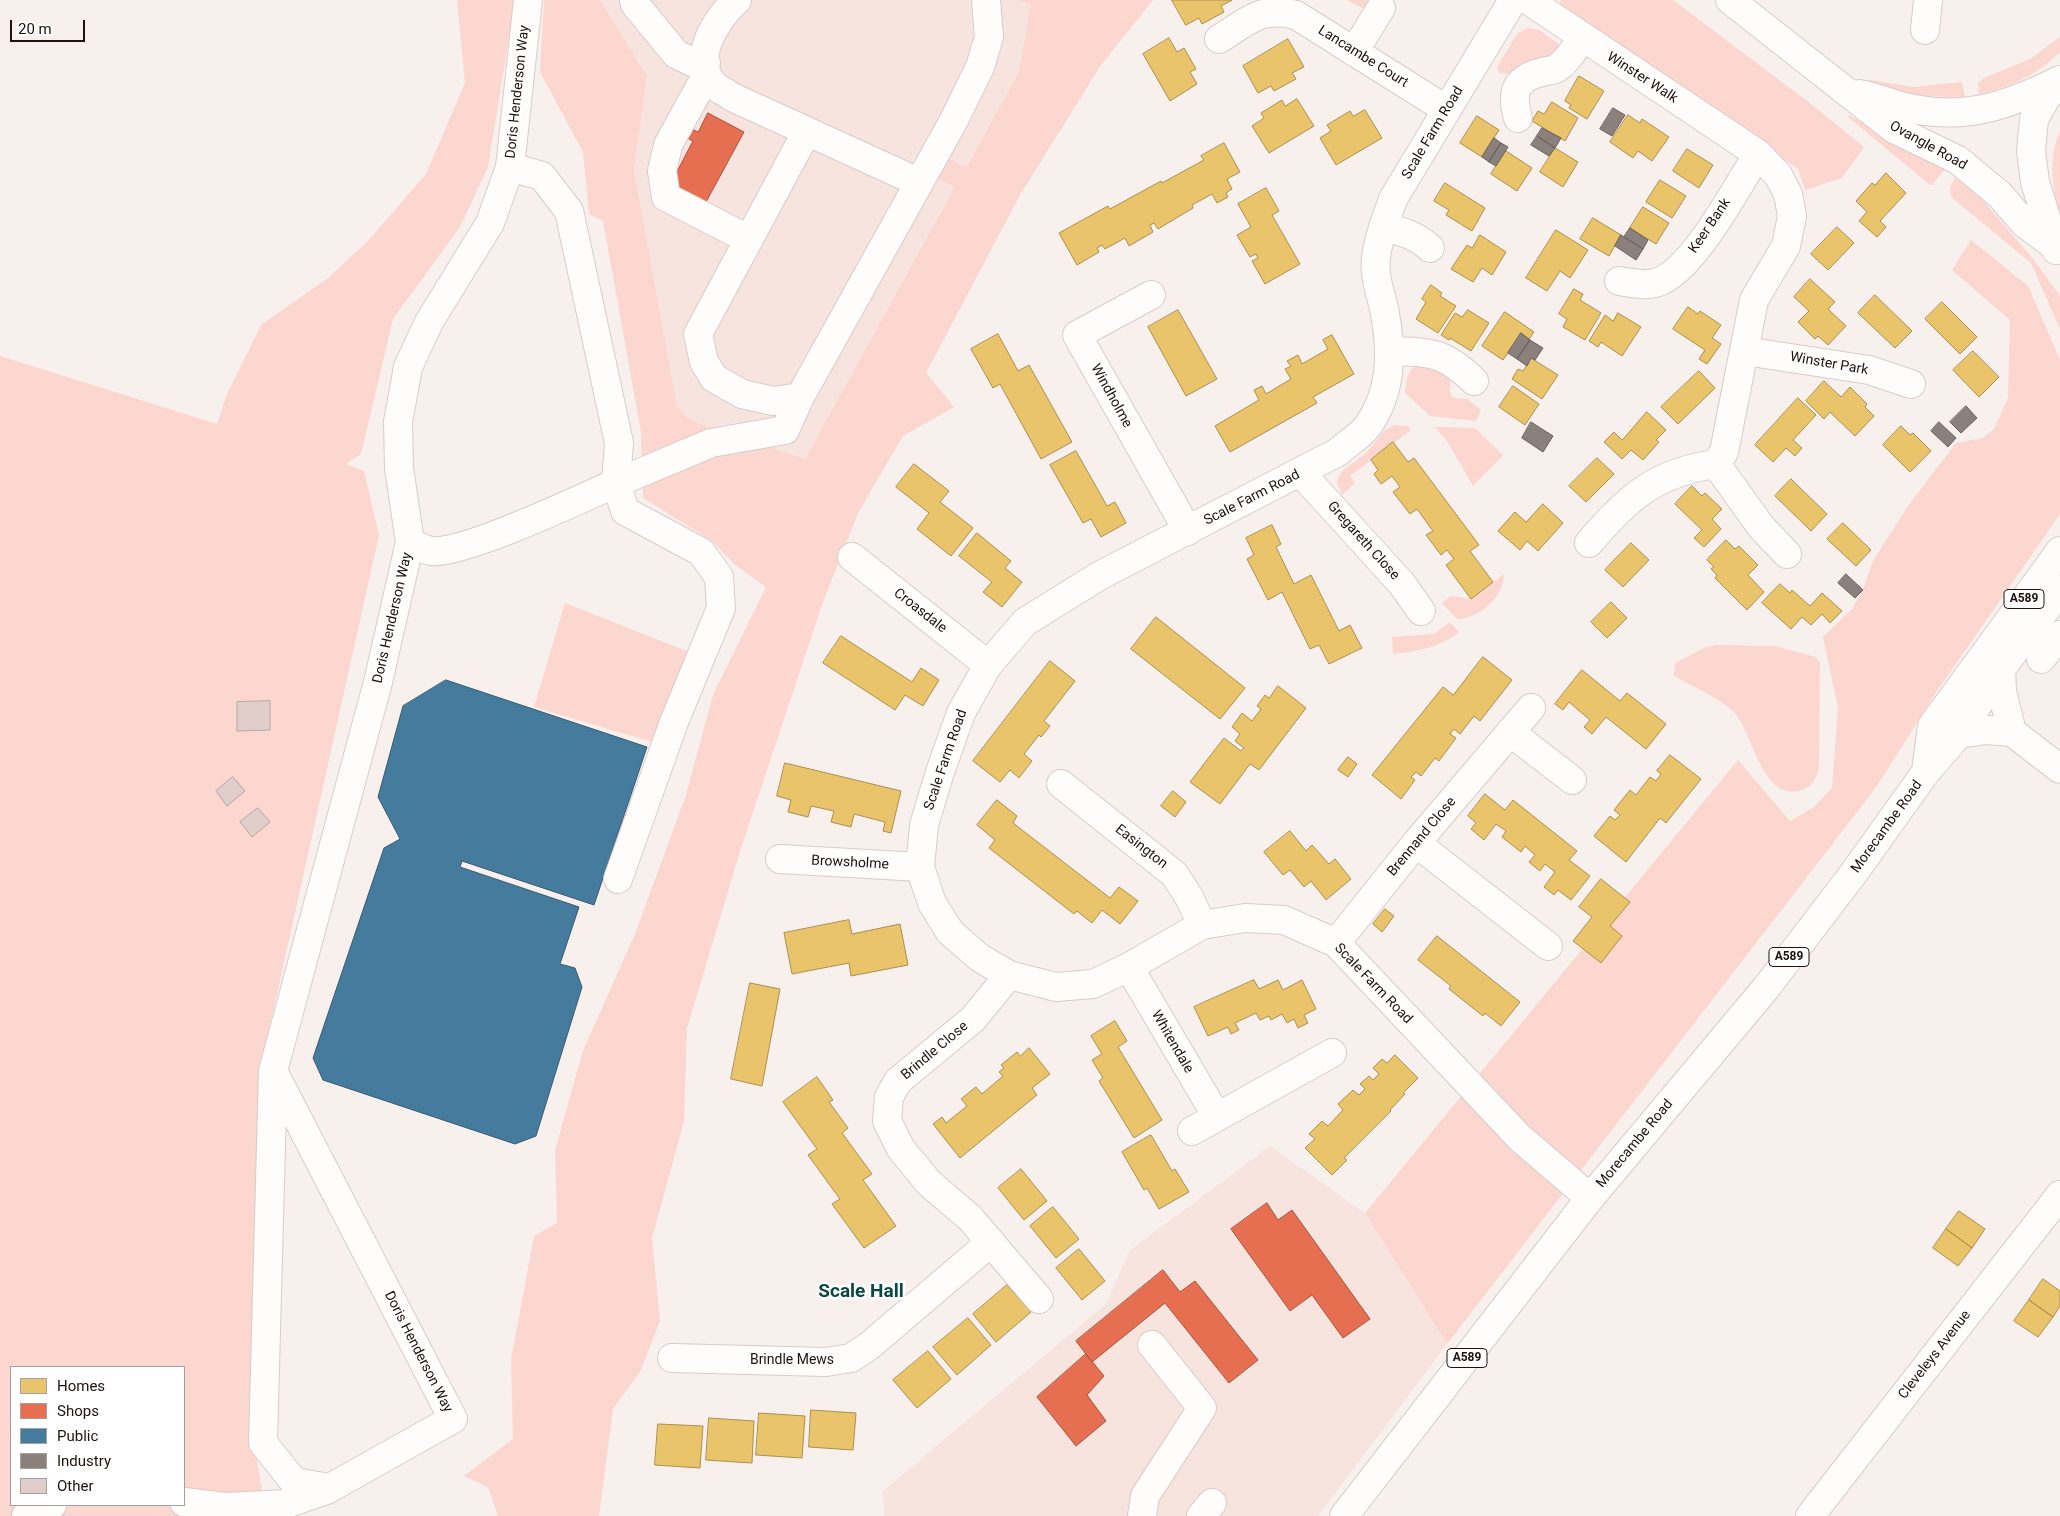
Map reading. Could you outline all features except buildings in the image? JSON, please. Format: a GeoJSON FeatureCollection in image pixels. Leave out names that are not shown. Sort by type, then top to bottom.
{"type":"FeatureCollection","features":[{"type":"Feature","properties":{"kind":"street","name":"Doris Henderson Way"},"geometry":{"type":"LineString","coordinates":[[273,1070],[453,1419],[330,1488],[294,1482],[263,1443],[273,1070],[378,682],[410,542],[399,459],[398,422],[408,367],[429,322],[490,223],[510,166],[528,0]]}},
{"type":"Feature","properties":{"kind":"street"},"geometry":{"type":"LineString","coordinates":[[634,0],[635,4],[676,54],[707,68]]}},
{"type":"Feature","properties":{"kind":"street"},"geometry":{"type":"LineString","coordinates":[[737,0],[724,11],[712,29],[706,45],[707,68],[714,85],[732,97],[918,182]]}},
{"type":"Feature","properties":{"kind":"street"},"geometry":{"type":"LineString","coordinates":[[410,542],[431,551],[452,549],[554,511],[711,443],[785,430],[800,397],[954,120],[985,53],[989,37],[989,14],[986,0]]}},
{"type":"Feature","properties":{"kind":"street","name":"Scale Farm Road"},"geometry":{"type":"LineString","coordinates":[[1514,0],[1393,199],[1383,226],[1375,272],[1385,312],[1390,351],[1388,377],[1381,401],[1366,428],[1338,452],[1301,473],[1076,588],[1025,622],[988,665],[961,713],[924,825],[920,867],[932,903],[950,932],[980,958],[1009,975],[1056,988],[1093,984],[1129,967],[1202,925],[1245,918],[1284,920],[1336,943],[1520,1138],[1590,1198]]}},
{"type":"Feature","properties":{"kind":"street","name":"Winster Walk"},"geometry":{"type":"LineString","coordinates":[[1528,0],[1582,38],[1758,154]]}},
{"type":"Feature","properties":{"kind":"street","name":"Ovangle Road"},"geometry":{"type":"LineString","coordinates":[[1730,0],[1894,128],[1958,160],[2000,195],[2024,223],[2056,251]]}},
{"type":"Feature","properties":{"kind":"street"},"geometry":{"type":"LineString","coordinates":[[1925,30],[1928,0]]}},
{"type":"Feature","properties":{"kind":"street","name":"Lancambe Court"},"geometry":{"type":"LineString","coordinates":[[1219,39],[1279,5],[1447,110]]}},
{"type":"Feature","properties":{"kind":"street"},"geometry":{"type":"LineString","coordinates":[[1354,52],[1381,8]]}},
{"type":"Feature","properties":{"kind":"street"},"geometry":{"type":"LineString","coordinates":[[1518,118],[1514,102],[1516,86],[1526,77],[1555,70],[1566,62],[1582,38]]}},
{"type":"Feature","properties":{"kind":"street"},"geometry":{"type":"LineString","coordinates":[[707,68],[668,146],[662,171],[666,197],[748,239]]}},
{"type":"Feature","properties":{"kind":"street"},"geometry":{"type":"LineString","coordinates":[[2056,251],[2035,182],[2030,151],[2034,120],[2046,98],[2060,80]]}},
{"type":"Feature","properties":{"kind":"street","name":"Ovangle Road"},"geometry":{"type":"LineString","coordinates":[[1845,91],[1874,96],[1892,104],[1912,109],[1934,113],[1957,113],[1996,107],[2013,102],[2060,80]]}},
{"type":"Feature","properties":{"kind":"street"},"geometry":{"type":"LineString","coordinates":[[800,397],[773,400],[742,394],[714,378],[704,362],[698,334],[807,131]]}},
{"type":"Feature","properties":{"kind":"street"},"geometry":{"type":"LineString","coordinates":[[1716,464],[1724,452],[1754,300],[1786,246],[1792,216],[1788,194],[1778,174],[1758,154]]}},
{"type":"Feature","properties":{"kind":"street","name":"Keer Bank"},"geometry":{"type":"LineString","coordinates":[[1619,281],[1642,284],[1660,281],[1680,268],[1696,249],[1758,154]]}},
{"type":"Feature","properties":{"kind":"street"},"geometry":{"type":"LineString","coordinates":[[510,166],[542,176],[569,211],[619,443],[616,483],[625,511],[701,552],[719,577],[720,608],[674,722],[618,879]]}},
{"type":"Feature","properties":{"kind":"street"},"geometry":{"type":"LineString","coordinates":[[1383,226],[1409,234],[1421,240],[1430,248]]}},
{"type":"Feature","properties":{"kind":"street","name":"Windholme"},"geometry":{"type":"LineString","coordinates":[[1152,295],[1077,335],[1188,530]]}},
{"type":"Feature","properties":{"kind":"street"},"geometry":{"type":"LineString","coordinates":[[1390,351],[1427,352],[1456,364],[1474,381]]}},
{"type":"Feature","properties":{"kind":"street","name":"Winster Park"},"geometry":{"type":"LineString","coordinates":[[1745,351],[1869,370],[1911,384]]}},
{"type":"Feature","properties":{"kind":"street"},"geometry":{"type":"LineString","coordinates":[[1588,543],[1636,493],[1662,478],[1696,466],[1716,464]]}},
{"type":"Feature","properties":{"kind":"street"},"geometry":{"type":"LineString","coordinates":[[1716,464],[1762,528],[1787,554]]}},
{"type":"Feature","properties":{"kind":"street","name":"Gregareth Close"},"geometry":{"type":"LineString","coordinates":[[1301,473],[1402,584],[1421,612]]}},
{"type":"Feature","properties":{"kind":"street","name":"Morecambe Road"},"geometry":{"type":"LineString","coordinates":[[1926,772],[1932,726],[2060,551]]}},
{"type":"Feature","properties":{"kind":"street","name":"Croasdale"},"geometry":{"type":"LineString","coordinates":[[852,557],[988,665]]}},
{"type":"Feature","properties":{"kind":"street","name":"Morecambe Road"},"geometry":{"type":"LineString","coordinates":[[1344,1516],[1590,1198],[1766,988],[1853,874],[1926,772],[1959,734],[2001,669],[2060,590]]}},
{"type":"Feature","properties":{"kind":"street"},"geometry":{"type":"LineString","coordinates":[[2041,659],[2060,635]]}},
{"type":"Feature","properties":{"kind":"street"},"geometry":{"type":"LineString","coordinates":[[2001,669],[2002,691],[2012,732]]}},
{"type":"Feature","properties":{"kind":"street","name":"Brennand Close"},"geometry":{"type":"LineString","coordinates":[[1336,943],[1416,843],[1531,708]]}},
{"type":"Feature","properties":{"kind":"street"},"geometry":{"type":"LineString","coordinates":[[1959,734],[1986,730],[2012,732],[2060,770]]}},
{"type":"Feature","properties":{"kind":"street"},"geometry":{"type":"LineString","coordinates":[[1510,732],[1572,780]]}},
{"type":"Feature","properties":{"kind":"street","name":"Easington"},"geometry":{"type":"LineString","coordinates":[[1061,784],[1174,874],[1189,896],[1202,925]]}},
{"type":"Feature","properties":{"kind":"street"},"geometry":{"type":"LineString","coordinates":[[1416,843],[1548,946]]}},
{"type":"Feature","properties":{"kind":"street","name":"Browsholme"},"geometry":{"type":"LineString","coordinates":[[780,859],[920,867]]}},
{"type":"Feature","properties":{"kind":"street","name":"Whitendale"},"geometry":{"type":"LineString","coordinates":[[1129,967],[1217,1116]]}},
{"type":"Feature","properties":{"kind":"street","name":"Brindle Close"},"geometry":{"type":"LineString","coordinates":[[991,1242],[970,1218],[929,1183],[901,1149],[887,1121],[888,1097],[898,1081],[973,1019],[1009,975]]}},
{"type":"Feature","properties":{"kind":"street"},"geometry":{"type":"LineString","coordinates":[[1192,1131],[1332,1053]]}},
{"type":"Feature","properties":{"kind":"street","name":"Cleveleys Avenue"},"geometry":{"type":"LineString","coordinates":[[1810,1516],[2060,1195]]}},
{"type":"Feature","properties":{"kind":"street"},"geometry":{"type":"LineString","coordinates":[[991,1242],[1039,1299]]}},
{"type":"Feature","properties":{"kind":"street","name":"Brindle Mews"},"geometry":{"type":"LineString","coordinates":[[672,1358],[826,1362],[851,1358],[869,1346],[991,1242]]}},
{"type":"Feature","properties":{"kind":"street"},"geometry":{"type":"LineString","coordinates":[[1142,1516],[1145,1496],[1202,1408],[1152,1345]]}},
{"type":"Feature","properties":{"kind":"street"},"geometry":{"type":"LineString","coordinates":[[185,1502],[225,1507],[286,1504],[330,1488]]}},
{"type":"Feature","properties":{"kind":"street"},"geometry":{"type":"LineString","coordinates":[[26,1516],[50,1506]]}},
{"type":"Feature","properties":{"kind":"shaded area"},"geometry":{"type":"Polygon","coordinates":[[[457,0],[515,0],[488,167],[460,227],[393,319],[361,454],[346,464],[364,471],[379,535],[260,1070],[254,1446],[267,1516],[0,1516],[0,356],[217,424],[227,394],[261,325],[328,278],[368,241],[426,174],[465,83],[457,0]]]}},
{"type":"Feature","properties":{"kind":"shaded area"},"geometry":{"type":"Polygon","coordinates":[[[544,0],[600,0],[647,76],[634,170],[677,406],[687,418],[703,425],[805,459],[955,187],[939,178],[949,159],[966,168],[1019,72],[1031,4],[1016,0],[1153,0],[1101,65],[1020,195],[926,373],[954,407],[903,436],[858,513],[823,602],[741,848],[687,1028],[684,1121],[652,1238],[660,1321],[640,1372],[613,1409],[599,1516],[498,1516],[488,1487],[464,1476],[513,1439],[511,1360],[534,1236],[557,1223],[555,1150],[583,1051],[635,934],[686,795],[713,695],[766,587],[734,564],[712,541],[643,498],[641,432],[603,221],[589,214],[583,152],[540,72],[544,0]]]}},
{"type":"Feature","properties":{"kind":"shaded area"},"geometry":{"type":"Polygon","coordinates":[[[600,0],[1051,0],[1045,1],[1029,54],[805,459],[703,425],[687,418],[677,406],[634,170],[647,76],[600,0]]]}},
{"type":"Feature","properties":{"kind":"shaded area"},"geometry":{"type":"Polygon","coordinates":[[[1347,0],[1377,0],[1370,12],[1347,0]]]}},
{"type":"Feature","properties":{"kind":"shaded area"},"geometry":{"type":"Polygon","coordinates":[[[1561,0],[1673,0],[1811,104],[1864,147],[1842,178],[1805,190],[1798,169],[1558,8],[1561,0]]]}},
{"type":"Feature","properties":{"kind":"shaded area"},"geometry":{"type":"Polygon","coordinates":[[[1528,28],[1539,30],[1559,44],[1560,50],[1557,57],[1512,74],[1499,73],[1497,67],[1517,34],[1528,28]]]}},
{"type":"Feature","properties":{"kind":"shaded area"},"geometry":{"type":"Polygon","coordinates":[[[2060,37],[2060,52],[2033,74],[2013,84],[1979,94],[1978,83],[1984,78],[2030,59],[2060,37]]]}},
{"type":"Feature","properties":{"kind":"shaded area"},"geometry":{"type":"Polygon","coordinates":[[[1871,80],[1913,87],[1962,82],[1965,97],[1915,94],[1867,81],[1871,80]]]}},
{"type":"Feature","properties":{"kind":"shaded area"},"geometry":{"type":"Polygon","coordinates":[[[1849,115],[1945,169],[1930,185],[1848,117],[1849,115]]]}},
{"type":"Feature","properties":{"kind":"shaded area"},"geometry":{"type":"Polygon","coordinates":[[[2060,131],[2060,211],[2052,171],[2056,140],[2060,131]]]}},
{"type":"Feature","properties":{"kind":"shaded area"},"geometry":{"type":"Polygon","coordinates":[[[1956,177],[1981,198],[2034,260],[2060,296],[2060,329],[2031,263],[1951,197],[1950,187],[1956,177]]]}},
{"type":"Feature","properties":{"kind":"shaded area"},"geometry":{"type":"Polygon","coordinates":[[[1971,240],[2028,286],[2060,360],[2060,514],[1937,691],[1877,786],[1447,1344],[1365,1213],[1738,760],[1790,821],[1814,807],[1832,788],[1838,708],[1823,637],[1852,609],[1863,590],[1873,561],[1908,506],[1956,443],[1983,438],[1994,429],[2008,398],[2010,320],[1952,270],[1971,240]]]}},
{"type":"Feature","properties":{"kind":"shaded area"},"geometry":{"type":"Polygon","coordinates":[[[1422,362],[1439,367],[1449,375],[1450,392],[1453,398],[1467,399],[1481,410],[1476,421],[1430,416],[1405,393],[1407,378],[1411,370],[1422,362]]]}},
{"type":"Feature","properties":{"kind":"shaded area"},"geometry":{"type":"Polygon","coordinates":[[[1395,425],[1408,426],[1411,430],[1350,476],[1355,483],[1342,495],[1337,483],[1343,470],[1365,454],[1385,430],[1395,425]]]}},
{"type":"Feature","properties":{"kind":"shaded area"},"geometry":{"type":"Polygon","coordinates":[[[1435,427],[1475,428],[1503,455],[1473,486],[1447,441],[1435,427]]]}},
{"type":"Feature","properties":{"kind":"shaded area"},"geometry":{"type":"Polygon","coordinates":[[[1504,574],[1503,583],[1495,599],[1482,611],[1474,615],[1457,619],[1442,603],[1451,596],[1471,599],[1504,574]]]}},
{"type":"Feature","properties":{"kind":"shaded area"},"geometry":{"type":"Polygon","coordinates":[[[565,603],[694,654],[659,744],[534,707],[565,603]]]}},
{"type":"Feature","properties":{"kind":"shaded area"},"geometry":{"type":"Polygon","coordinates":[[[1450,622],[1459,632],[1452,637],[1436,645],[1419,650],[1393,654],[1392,637],[1434,634],[1450,622]]]}},
{"type":"Feature","properties":{"kind":"shaded area"},"geometry":{"type":"Polygon","coordinates":[[[1716,645],[1775,646],[1816,657],[1820,662],[1819,768],[1814,780],[1807,788],[1798,791],[1785,791],[1775,785],[1766,774],[1734,712],[1713,697],[1674,676],[1675,663],[1706,647],[1716,645]]]}},
{"type":"Feature","properties":{"kind":"shaded area"},"geometry":{"type":"Polygon","coordinates":[[[1270,1146],[1365,1213],[1447,1344],[1318,1516],[884,1516],[883,1491],[1107,1303],[1129,1251],[1270,1146]]]}},
{"type":"Feature","properties":{"kind":"district","name":"Scale Hall"},"geometry":{"type":"Point","coordinates":[861,1292]}}]}
